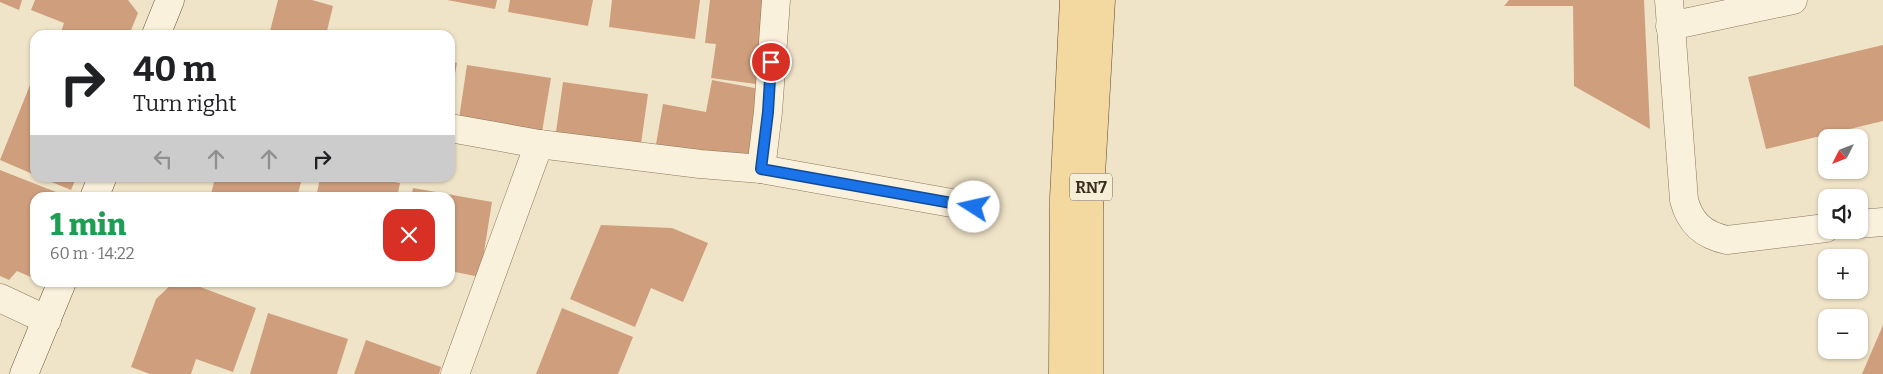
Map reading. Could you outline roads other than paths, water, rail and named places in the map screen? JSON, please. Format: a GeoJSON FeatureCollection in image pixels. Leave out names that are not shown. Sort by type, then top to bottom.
{"type":"FeatureCollection","features":[{"type":"Feature","properties":{"kind":"main road","name":"RN7"},"geometry":{"type":"LineString","coordinates":[[1063,374],[1064,198],[1074,0]]}},
{"type":"Feature","properties":{"kind":"main road","name":"RN7"},"geometry":{"type":"LineString","coordinates":[[1088,374],[1089,210],[1101,0]]}},
{"type":"Feature","properties":{"kind":"street"},"geometry":{"type":"LineString","coordinates":[[158,30],[170,0]]}},
{"type":"Feature","properties":{"kind":"street"},"geometry":{"type":"LineString","coordinates":[[761,169],[768,112],[776,0]]}},
{"type":"Feature","properties":{"kind":"street"},"geometry":{"type":"LineString","coordinates":[[1793,0],[1670,13],[1684,200],[1694,223],[1709,235],[1727,240],[1818,229]]}},
{"type":"Feature","properties":{"kind":"street"},"geometry":{"type":"LineString","coordinates":[[455,129],[539,144],[700,164],[761,169],[974,207]]}},
{"type":"Feature","properties":{"kind":"street"},"geometry":{"type":"LineString","coordinates":[[455,374],[539,144]]}},
{"type":"Feature","properties":{"kind":"street"},"geometry":{"type":"LineString","coordinates":[[1868,223],[1883,222]]}},
{"type":"Feature","properties":{"kind":"street"},"geometry":{"type":"LineString","coordinates":[[24,374],[60,287]]}},
{"type":"Feature","properties":{"kind":"street"},"geometry":{"type":"LineString","coordinates":[[0,298],[47,320]]}}]}
